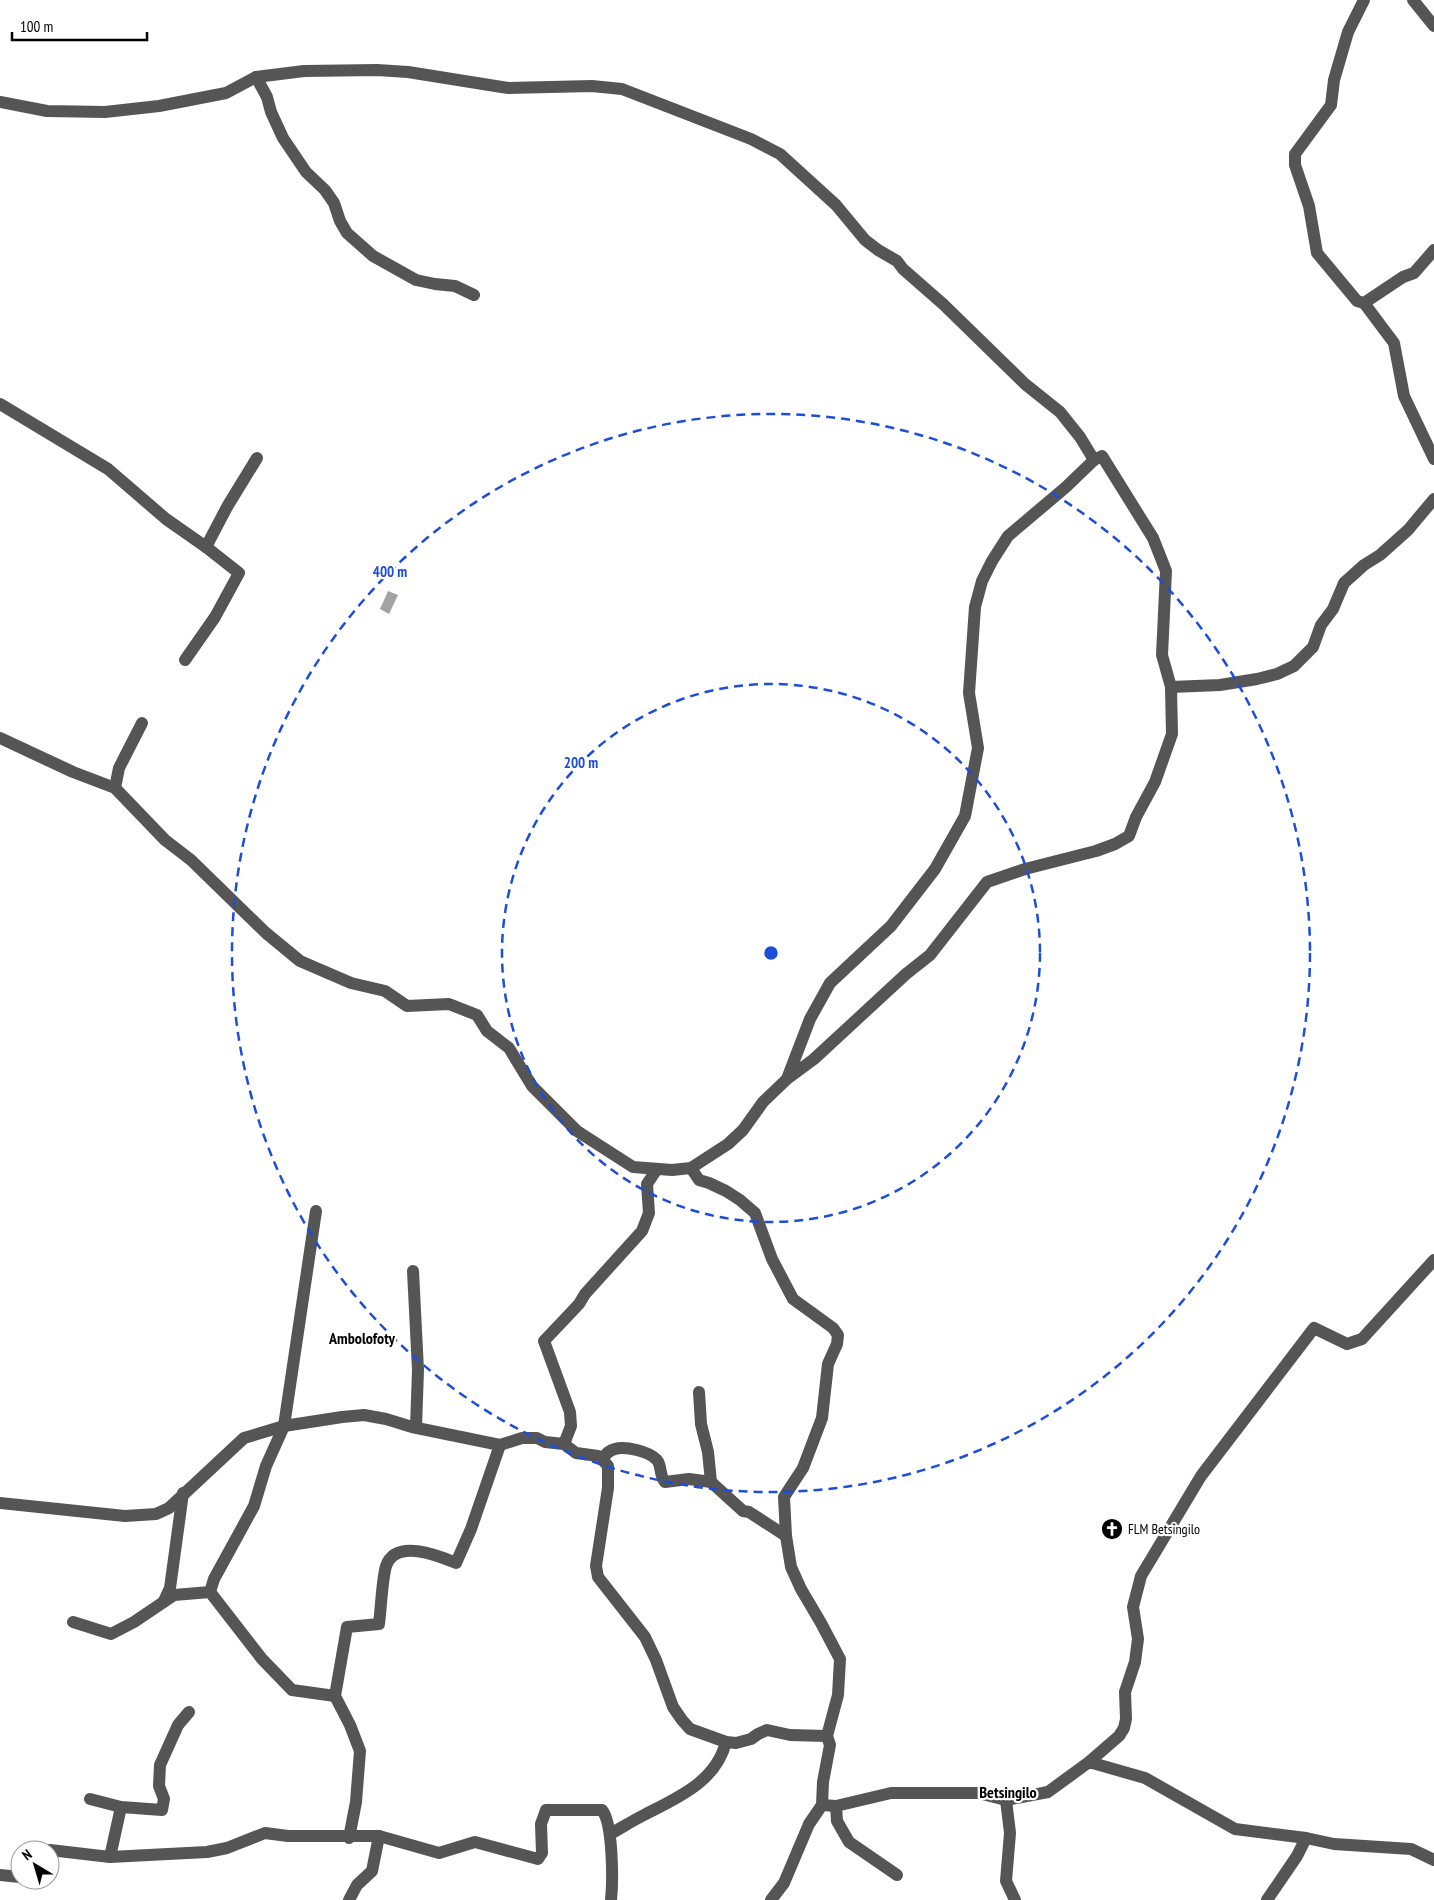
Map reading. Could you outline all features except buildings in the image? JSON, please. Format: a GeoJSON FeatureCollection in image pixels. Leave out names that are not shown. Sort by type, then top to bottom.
{"type":"FeatureCollection","features":[{"type":"Feature","properties":{"kind":"street"},"geometry":{"type":"LineString","coordinates":[[1364,0],[1348,32],[1334,80],[1331,106],[1295,154],[1295,165],[1309,206],[1318,254],[1357,301],[1364,303],[1394,343],[1404,396],[1434,459]]}},
{"type":"Feature","properties":{"kind":"street"},"geometry":{"type":"LineString","coordinates":[[1413,0],[1434,26]]}},
{"type":"Feature","properties":{"kind":"street"},"geometry":{"type":"LineString","coordinates":[[0,102],[48,111],[105,112],[159,106],[226,93],[256,77],[304,71],[377,70],[408,72],[508,88],[592,86],[622,89],[751,139],[780,154],[836,205],[865,240],[878,250],[897,260],[903,269],[943,304],[1025,384],[1060,412],[1080,437],[1094,460]]}},
{"type":"Feature","properties":{"kind":"street"},"geometry":{"type":"LineString","coordinates":[[256,77],[267,98],[283,138],[306,172],[325,190],[334,203],[340,221],[347,233],[373,256],[416,280],[455,286],[474,295]]}},
{"type":"Feature","properties":{"kind":"street"},"geometry":{"type":"LineString","coordinates":[[1364,303],[1403,277],[1414,273],[1434,250]]}},
{"type":"Feature","properties":{"kind":"street"},"geometry":{"type":"LineString","coordinates":[[0,404],[108,469],[166,519],[240,574],[215,617],[185,660]]}},
{"type":"Feature","properties":{"kind":"street"},"geometry":{"type":"LineString","coordinates":[[0,738],[73,772],[115,788],[165,840],[191,860],[266,933],[300,961],[351,982],[385,991],[407,1006],[449,1004],[477,1015],[487,1031],[509,1048],[532,1086],[577,1131],[633,1167],[672,1170],[691,1168],[728,1144],[743,1130],[763,1102],[787,1079],[814,1059],[906,974],[930,955],[987,882],[1025,869],[1096,851],[1129,836],[1136,817],[1155,782],[1172,734],[1171,687],[1162,655],[1166,571],[1154,538],[1102,456],[1094,460],[1066,487],[1008,536],[982,581],[975,607],[969,693],[978,748],[965,816],[935,869],[891,926],[830,983],[810,1019],[787,1079]]}},
{"type":"Feature","properties":{"kind":"street"},"geometry":{"type":"LineString","coordinates":[[206,547],[227,506],[257,458]]}},
{"type":"Feature","properties":{"kind":"street"},"geometry":{"type":"LineString","coordinates":[[1171,687],[1220,685],[1257,679],[1277,674],[1294,666],[1313,647],[1321,625],[1333,609],[1344,583],[1408,530],[1434,499]]}},
{"type":"Feature","properties":{"kind":"street"},"geometry":{"type":"LineString","coordinates":[[115,788],[120,768],[142,722]]}},
{"type":"Feature","properties":{"kind":"street"},"geometry":{"type":"LineString","coordinates":[[691,1168],[699,1180],[726,1191],[755,1213],[772,1258],[794,1299],[833,1328],[838,1335],[838,1344],[828,1364],[822,1418],[803,1468],[784,1498],[786,1536],[791,1567],[840,1659],[838,1695],[828,1736],[830,1745],[823,1782],[822,1805],[809,1824],[784,1883],[771,1900]]}},
{"type":"Feature","properties":{"kind":"street"},"geometry":{"type":"LineString","coordinates":[[564,1444],[572,1426],[570,1412],[544,1341],[579,1304],[585,1294],[642,1231],[649,1213],[647,1184],[657,1169]]}},
{"type":"Feature","properties":{"kind":"street"},"geometry":{"type":"LineString","coordinates":[[210,1592],[214,1579],[254,1506],[266,1466],[284,1426],[316,1211]]}},
{"type":"Feature","properties":{"kind":"street"},"geometry":{"type":"LineString","coordinates":[[822,1805],[836,1806],[890,1793],[978,1793],[1006,1800],[1048,1792],[1090,1762],[1119,1736],[1124,1728],[1126,1719],[1125,1692],[1135,1662],[1138,1639],[1133,1607],[1141,1576],[1200,1476],[1314,1328],[1347,1344],[1362,1339],[1434,1260]]}},
{"type":"Feature","properties":{"kind":"street"},"geometry":{"type":"LineString","coordinates":[[413,1271],[418,1370],[416,1427]]}},
{"type":"Feature","properties":{"kind":"street"},"geometry":{"type":"LineString","coordinates":[[699,1392],[701,1424],[708,1452],[711,1482]]}},
{"type":"Feature","properties":{"kind":"street"},"geometry":{"type":"LineString","coordinates":[[0,1503],[136,1516],[156,1514],[169,1508],[244,1438],[284,1426],[364,1415],[500,1445],[522,1438],[537,1438],[545,1442],[564,1444],[576,1453],[598,1456],[608,1466],[608,1488],[596,1566],[598,1577],[645,1637],[656,1660],[673,1707],[690,1729],[726,1742],[736,1743],[751,1739],[768,1730],[790,1735],[828,1736]]}},
{"type":"Feature","properties":{"kind":"street"},"geometry":{"type":"LineString","coordinates":[[349,1838],[356,1802],[360,1751],[335,1696],[347,1627],[379,1624],[387,1565],[394,1557],[403,1552],[426,1552],[456,1563],[470,1530],[500,1445]]}},
{"type":"Feature","properties":{"kind":"street"},"geometry":{"type":"LineString","coordinates":[[602,1459],[608,1452],[624,1448],[650,1455],[660,1464],[661,1477],[665,1482],[689,1479],[711,1482],[743,1511],[749,1512],[786,1536]]}},
{"type":"Feature","properties":{"kind":"street"},"geometry":{"type":"LineString","coordinates":[[164,1601],[170,1588],[183,1493]]}},
{"type":"Feature","properties":{"kind":"street"},"geometry":{"type":"LineString","coordinates":[[73,1622],[111,1634],[134,1622],[174,1595],[210,1592]]}},
{"type":"Feature","properties":{"kind":"street"},"geometry":{"type":"LineString","coordinates":[[210,1592],[262,1659],[292,1690],[335,1696]]}},
{"type":"Feature","properties":{"kind":"street"},"geometry":{"type":"LineString","coordinates":[[90,1799],[121,1807],[162,1810],[164,1799],[159,1786],[160,1765],[178,1725],[190,1712]]}},
{"type":"Feature","properties":{"kind":"street"},"geometry":{"type":"LineString","coordinates":[[610,1834],[683,1795],[697,1785],[717,1764],[726,1742]]}},
{"type":"Feature","properties":{"kind":"street"},"geometry":{"type":"LineString","coordinates":[[1090,1762],[1145,1778],[1235,1829],[1306,1838],[1334,1844],[1411,1849],[1434,1860]]}},
{"type":"Feature","properties":{"kind":"street"},"geometry":{"type":"LineString","coordinates":[[1006,1800],[1010,1833],[1006,1882],[1015,1900]]}},
{"type":"Feature","properties":{"kind":"street"},"geometry":{"type":"LineString","coordinates":[[836,1806],[837,1820],[849,1842],[897,1875]]}},
{"type":"Feature","properties":{"kind":"street"},"geometry":{"type":"LineString","coordinates":[[110,1857],[121,1807]]}},
{"type":"Feature","properties":{"kind":"street"},"geometry":{"type":"LineString","coordinates":[[60,1851],[110,1857],[208,1852],[227,1848],[265,1832],[288,1836],[349,1838],[379,1836],[439,1853],[475,1842],[538,1858],[542,1853],[541,1824],[546,1810],[602,1810],[606,1816],[610,1834],[611,1900]]}},
{"type":"Feature","properties":{"kind":"street"},"geometry":{"type":"LineString","coordinates":[[350,1900],[357,1885],[372,1871],[379,1836]]}},
{"type":"Feature","properties":{"kind":"street"},"geometry":{"type":"LineString","coordinates":[[1267,1900],[1306,1838]]}},
{"type":"Feature","properties":{"kind":"shaded area"},"geometry":{"type":"Polygon","coordinates":[[[388,591],[398,595],[389,614],[380,609],[388,591]]]}},
{"type":"Feature","properties":{"kind":"place","name":"FLM Betsingilo"},"geometry":{"type":"Point","coordinates":[1112,1529]}},
{"type":"Feature","properties":{"kind":"district","name":"Ambolofoty"},"geometry":{"type":"Point","coordinates":[362,1338]}},
{"type":"Feature","properties":{"kind":"district","name":"Betsingilo"},"geometry":{"type":"Point","coordinates":[1008,1792]}}]}
